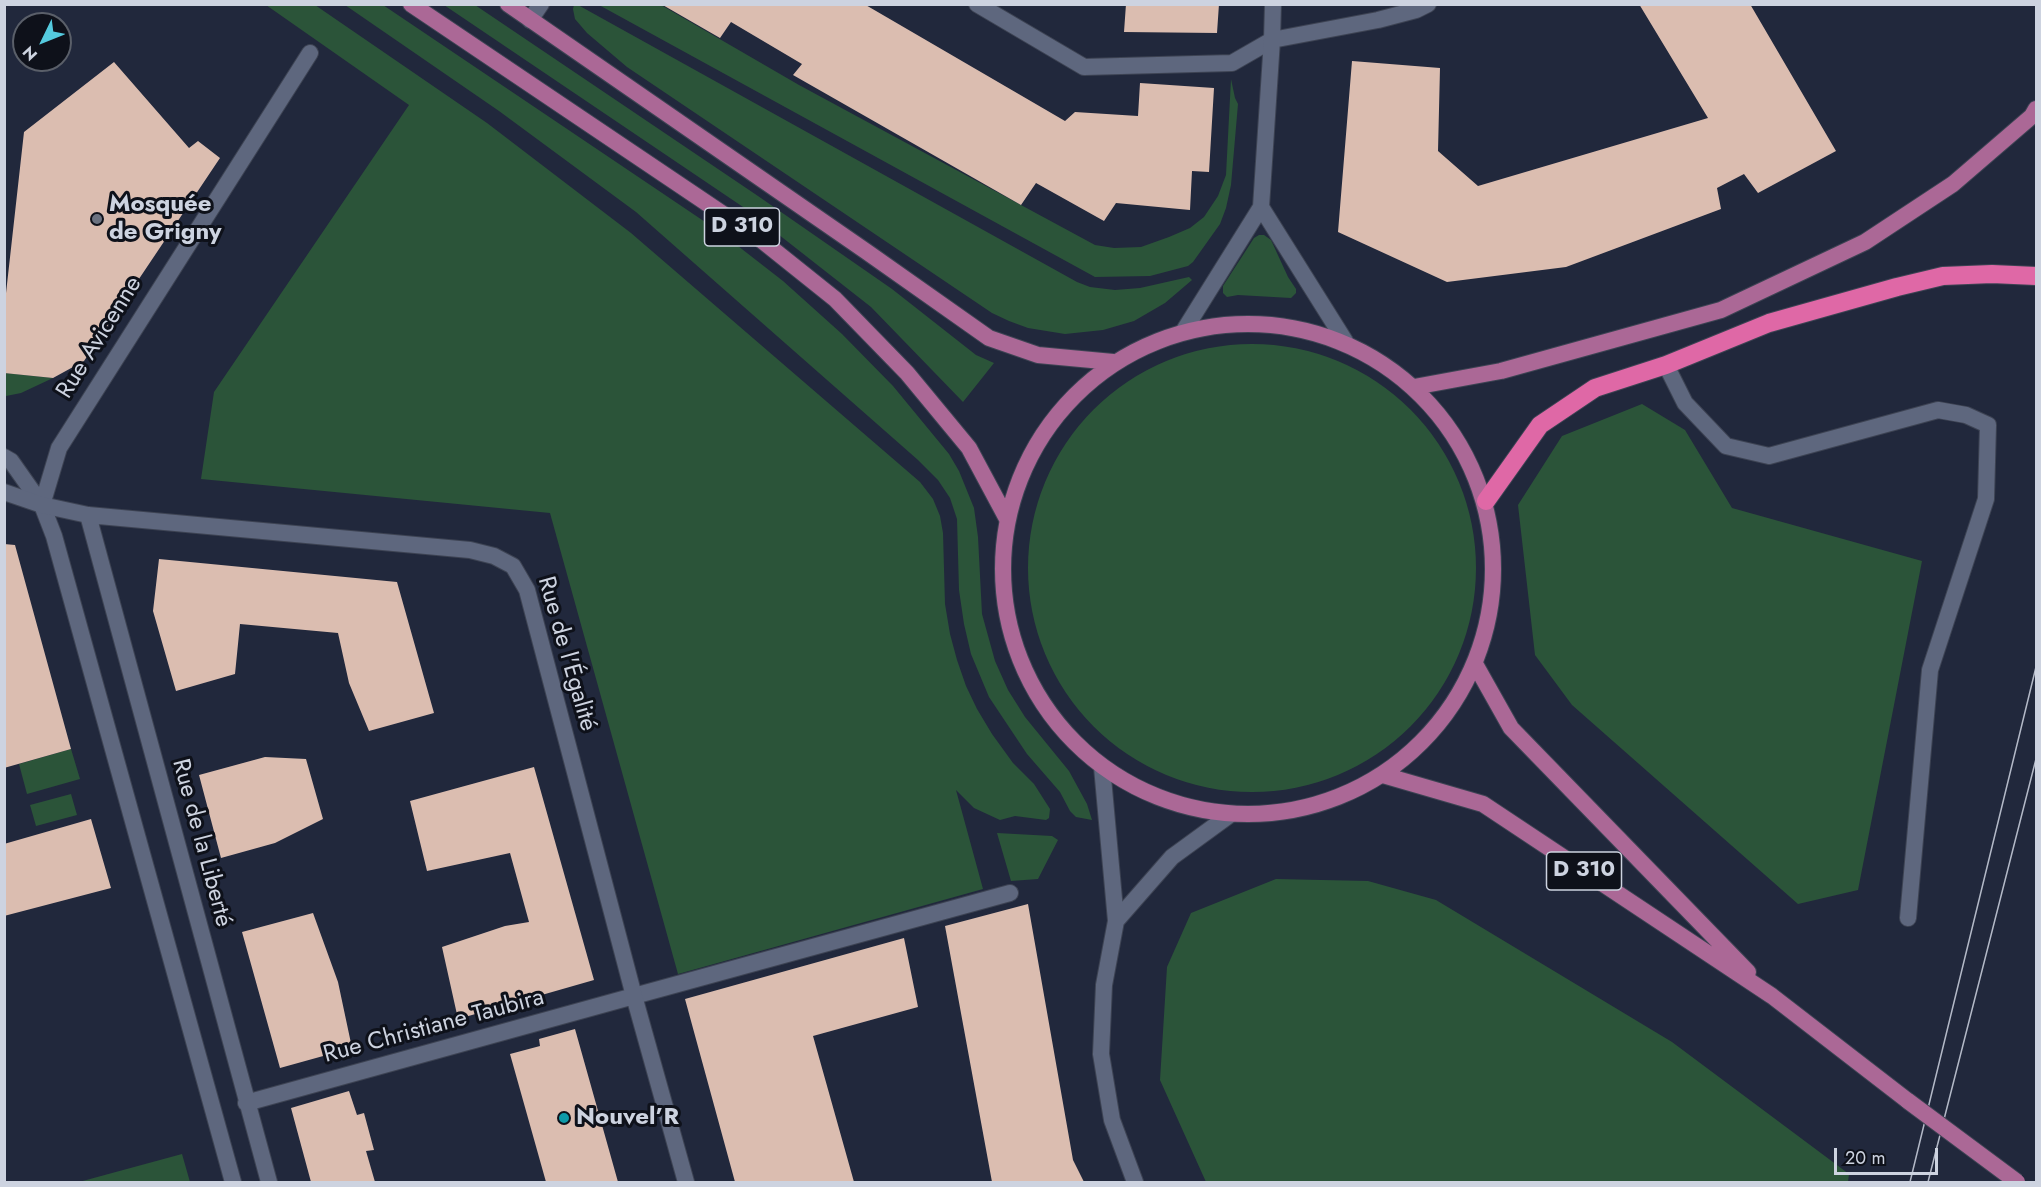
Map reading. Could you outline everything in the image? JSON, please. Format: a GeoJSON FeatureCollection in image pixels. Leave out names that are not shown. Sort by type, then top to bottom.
{"type":"FeatureCollection","features":[{"type":"Feature","properties":{"kind":"highway"},"geometry":{"type":"LineString","coordinates":[[1486,501],[1540,425],[1595,388],[1666,365],[1769,323],[1897,286],[1944,276],[1992,274],[2037,276]]}},
{"type":"Feature","properties":{"kind":"main road","name":"D 310"},"geometry":{"type":"LineString","coordinates":[[411,4],[759,239],[835,299],[907,373],[969,448],[1007,519]]}},
{"type":"Feature","properties":{"kind":"main road","name":"D 310"},"geometry":{"type":"LineString","coordinates":[[508,4],[989,338],[1038,355],[1113,362]]}},
{"type":"Feature","properties":{"kind":"main road"},"geometry":{"type":"LineString","coordinates":[[1414,387],[1501,371],[1721,310],[1865,242],[1953,184],[2032,116],[2037,109]]}},
{"type":"Feature","properties":{"kind":"main road"},"geometry":{"type":"LineString","coordinates":[[1227,324],[1273,324],[1345,341],[1392,370],[1414,387],[1452,431],[1486,501],[1493,555],[1493,592],[1486,629],[1475,664],[1458,697],[1437,727],[1412,753],[1383,775],[1346,794],[1308,807],[1270,814],[1231,814],[1190,808],[1148,794],[1102,767],[1055,720],[1026,674],[1007,618],[1002,568],[1007,519],[1022,472],[1046,428],[1078,391],[1113,362],[1149,344],[1183,332],[1227,324]]}},
{"type":"Feature","properties":{"kind":"main road","name":"D 310"},"geometry":{"type":"LineString","coordinates":[[1475,664],[1511,728],[1772,996]]}},
{"type":"Feature","properties":{"kind":"main road","name":"D 310"},"geometry":{"type":"LineString","coordinates":[[1383,775],[1483,804],[1772,996],[2017,1182]]}},
{"type":"Feature","properties":{"kind":"street"},"geometry":{"type":"LineString","coordinates":[[530,20],[541,4]]}},
{"type":"Feature","properties":{"kind":"street"},"geometry":{"type":"LineString","coordinates":[[977,4],[1084,67],[1232,63],[1272,40],[1378,20],[1416,10],[1428,4]]}},
{"type":"Feature","properties":{"kind":"street"},"geometry":{"type":"LineString","coordinates":[[1183,332],[1261,207],[1274,4]]}},
{"type":"Feature","properties":{"kind":"street","name":"Rue Avicenne"},"geometry":{"type":"LineString","coordinates":[[42,505],[59,448],[310,53]]}},
{"type":"Feature","properties":{"kind":"street"},"geometry":{"type":"LineString","coordinates":[[1261,207],[1345,341]]}},
{"type":"Feature","properties":{"kind":"street"},"geometry":{"type":"LineString","coordinates":[[1666,365],[1685,403],[1726,446],[1769,456],[1938,410],[1966,415],[1988,425],[1986,499],[1930,670],[1908,918]]}},
{"type":"Feature","properties":{"kind":"street"},"geometry":{"type":"LineString","coordinates":[[4,457],[11,461],[42,505],[54,536],[233,1182]]}},
{"type":"Feature","properties":{"kind":"street","name":"Rue de l'Égalité"},"geometry":{"type":"LineString","coordinates":[[4,492],[42,505],[88,515],[470,550],[494,556],[513,566],[527,590],[634,996],[686,1182]]}},
{"type":"Feature","properties":{"kind":"street","name":"Rue de la Liberté"},"geometry":{"type":"LineString","coordinates":[[88,515],[268,1182]]}},
{"type":"Feature","properties":{"kind":"street"},"geometry":{"type":"LineString","coordinates":[[1102,767],[1116,921],[1104,985],[1101,1054],[1112,1120],[1135,1182]]}},
{"type":"Feature","properties":{"kind":"street"},"geometry":{"type":"LineString","coordinates":[[1116,921],[1172,857],[1231,814]]}},
{"type":"Feature","properties":{"kind":"street","name":"Rue Christiane Taubira"},"geometry":{"type":"LineString","coordinates":[[246,1103],[1010,893]]}},
{"type":"Feature","properties":{"kind":"green space"},"geometry":{"type":"Polygon","coordinates":[[[266,5],[315,5],[487,123],[631,233],[920,482],[933,499],[940,516],[943,533],[945,604],[950,634],[966,686],[992,734],[1013,763],[1034,784],[1050,809],[1049,818],[1046,820],[1015,816],[1000,820],[974,808],[956,790],[983,889],[678,974],[550,513],[201,479],[214,392],[409,105],[266,5]]]}},
{"type":"Feature","properties":{"kind":"green space"},"geometry":{"type":"Polygon","coordinates":[[[345,5],[383,5],[720,232],[783,281],[842,334],[893,386],[949,454],[959,471],[974,508],[978,537],[982,614],[995,661],[1008,690],[1025,717],[1069,771],[1087,804],[1092,820],[1076,817],[1070,811],[1060,792],[1027,754],[989,697],[971,654],[964,624],[959,590],[957,519],[950,498],[938,480],[636,212],[499,111],[345,5]]]}},
{"type":"Feature","properties":{"kind":"green space"},"geometry":{"type":"Polygon","coordinates":[[[444,5],[475,5],[892,289],[976,355],[994,363],[963,402],[871,307],[746,209],[444,5]]]}},
{"type":"Feature","properties":{"kind":"green space"},"geometry":{"type":"Polygon","coordinates":[[[574,5],[578,5],[1077,282],[1090,287],[1115,290],[1140,288],[1189,277],[1192,280],[1165,303],[1134,321],[1103,330],[1065,334],[1028,328],[1009,321],[992,313],[627,67],[587,33],[575,19],[574,5]]]}},
{"type":"Feature","properties":{"kind":"green space"},"geometry":{"type":"Polygon","coordinates":[[[599,5],[661,5],[799,85],[1095,245],[1114,248],[1141,247],[1190,228],[1204,217],[1218,196],[1226,175],[1231,79],[1238,104],[1231,185],[1226,208],[1220,224],[1188,266],[1150,276],[1095,277],[599,5]]]}},
{"type":"Feature","properties":{"kind":"green space"},"geometry":{"type":"Polygon","coordinates":[[[1264,235],[1271,240],[1296,289],[1296,293],[1291,298],[1238,295],[1227,297],[1223,293],[1223,286],[1254,238],[1264,235]]]}},
{"type":"Feature","properties":{"kind":"green space"},"geometry":{"type":"Polygon","coordinates":[[[1252,344],[1296,348],[1338,361],[1377,382],[1411,409],[1438,443],[1459,482],[1472,524],[1476,568],[1472,612],[1459,654],[1438,693],[1411,727],[1377,754],[1338,775],[1296,788],[1252,792],[1208,788],[1166,775],[1127,754],[1093,727],[1066,693],[1045,654],[1032,612],[1028,568],[1032,524],[1045,482],[1066,443],[1093,409],[1127,382],[1166,361],[1208,348],[1252,344]]]}},
{"type":"Feature","properties":{"kind":"green space"},"geometry":{"type":"Polygon","coordinates":[[[5,373],[53,378],[21,393],[5,396],[5,373]]]}},
{"type":"Feature","properties":{"kind":"green space"},"geometry":{"type":"Polygon","coordinates":[[[1642,404],[1685,430],[1732,508],[1922,561],[1858,890],[1798,904],[1572,705],[1535,655],[1518,505],[1562,436],[1642,404]]]}},
{"type":"Feature","properties":{"kind":"green space"},"geometry":{"type":"Polygon","coordinates":[[[71,749],[80,779],[27,794],[19,764],[71,749]]]}},
{"type":"Feature","properties":{"kind":"green space"},"geometry":{"type":"Polygon","coordinates":[[[71,794],[77,815],[36,826],[30,805],[71,794]]]}},
{"type":"Feature","properties":{"kind":"green space"},"geometry":{"type":"Polygon","coordinates":[[[997,833],[1052,836],[1058,840],[1038,879],[1011,881],[997,833]]]}},
{"type":"Feature","properties":{"kind":"green space"},"geometry":{"type":"Polygon","coordinates":[[[1276,879],[1368,881],[1436,900],[1672,1042],[1849,1174],[1848,1182],[1206,1182],[1160,1080],[1167,967],[1191,913],[1276,879]]]}},
{"type":"Feature","properties":{"kind":"green space"},"geometry":{"type":"Polygon","coordinates":[[[182,1154],[190,1182],[79,1182],[182,1154]]]}},
{"type":"Feature","properties":{"kind":"building"},"geometry":{"type":"Polygon","coordinates":[[[661,4],[864,4],[1065,121],[1075,112],[1138,116],[1140,83],[1214,88],[1209,172],[1192,171],[1190,210],[1116,203],[1104,221],[1036,183],[1021,205],[793,75],[802,64],[731,22],[720,38],[661,4]]]}},
{"type":"Feature","properties":{"kind":"building"},"geometry":{"type":"Polygon","coordinates":[[[1126,4],[1219,4],[1217,33],[1124,32],[1126,4]]]}},
{"type":"Feature","properties":{"kind":"building"},"geometry":{"type":"Polygon","coordinates":[[[1639,4],[1750,4],[1836,151],[1758,193],[1744,174],[1717,188],[1721,209],[1566,267],[1447,282],[1338,232],[1352,61],[1440,68],[1438,151],[1478,186],[1708,118],[1639,4]]]}},
{"type":"Feature","properties":{"kind":"building","name":"Mosquée de Grigny"},"geometry":{"type":"Polygon","coordinates":[[[114,62],[189,148],[198,141],[220,158],[84,361],[53,378],[4,373],[4,311],[24,132],[114,62]]]}},
{"type":"Feature","properties":{"kind":"building"},"geometry":{"type":"Polygon","coordinates":[[[4,544],[15,545],[71,749],[4,768],[4,544]]]}},
{"type":"Feature","properties":{"kind":"building"},"geometry":{"type":"Polygon","coordinates":[[[159,559],[397,582],[434,713],[369,731],[349,683],[338,633],[240,624],[235,674],[176,691],[153,611],[159,559]]]}},
{"type":"Feature","properties":{"kind":"building"},"geometry":{"type":"Polygon","coordinates":[[[265,757],[306,759],[323,819],[275,843],[221,858],[199,775],[265,757]]]}},
{"type":"Feature","properties":{"kind":"building"},"geometry":{"type":"Polygon","coordinates":[[[534,767],[594,980],[458,1019],[442,947],[505,926],[529,922],[510,853],[427,871],[410,801],[534,767]]]}},
{"type":"Feature","properties":{"kind":"building"},"geometry":{"type":"Polygon","coordinates":[[[91,819],[111,888],[4,916],[4,844],[91,819]]]}},
{"type":"Feature","properties":{"kind":"building"},"geometry":{"type":"Polygon","coordinates":[[[1028,904],[1073,1160],[1084,1182],[992,1182],[945,926],[1028,904]]]}},
{"type":"Feature","properties":{"kind":"building"},"geometry":{"type":"Polygon","coordinates":[[[313,913],[338,982],[352,1048],[280,1068],[242,932],[313,913]]]}},
{"type":"Feature","properties":{"kind":"building"},"geometry":{"type":"Polygon","coordinates":[[[904,938],[918,1007],[813,1036],[854,1182],[735,1182],[685,999],[904,938]]]}},
{"type":"Feature","properties":{"kind":"building","name":"Nouvel’R"},"geometry":{"type":"Polygon","coordinates":[[[575,1029],[618,1182],[546,1182],[510,1054],[540,1046],[539,1039],[575,1029]]]}},
{"type":"Feature","properties":{"kind":"building"},"geometry":{"type":"Polygon","coordinates":[[[349,1091],[357,1115],[364,1113],[374,1150],[366,1151],[375,1182],[311,1182],[291,1108],[349,1091]]]}},
{"type":"Feature","properties":{"kind":"tram line"},"geometry":{"type":"LineString","coordinates":[[1910,1182],[2036,667]]}},
{"type":"Feature","properties":{"kind":"tram line"},"geometry":{"type":"LineString","coordinates":[[1928,1182],[2036,759]]}},
{"type":"Feature","properties":{"kind":"place","name":"Mosquée de Grigny"},"geometry":{"type":"Point","coordinates":[97,219]}},
{"type":"Feature","properties":{"kind":"place","name":"Nouvel’R"},"geometry":{"type":"Point","coordinates":[564,1118]}}]}
